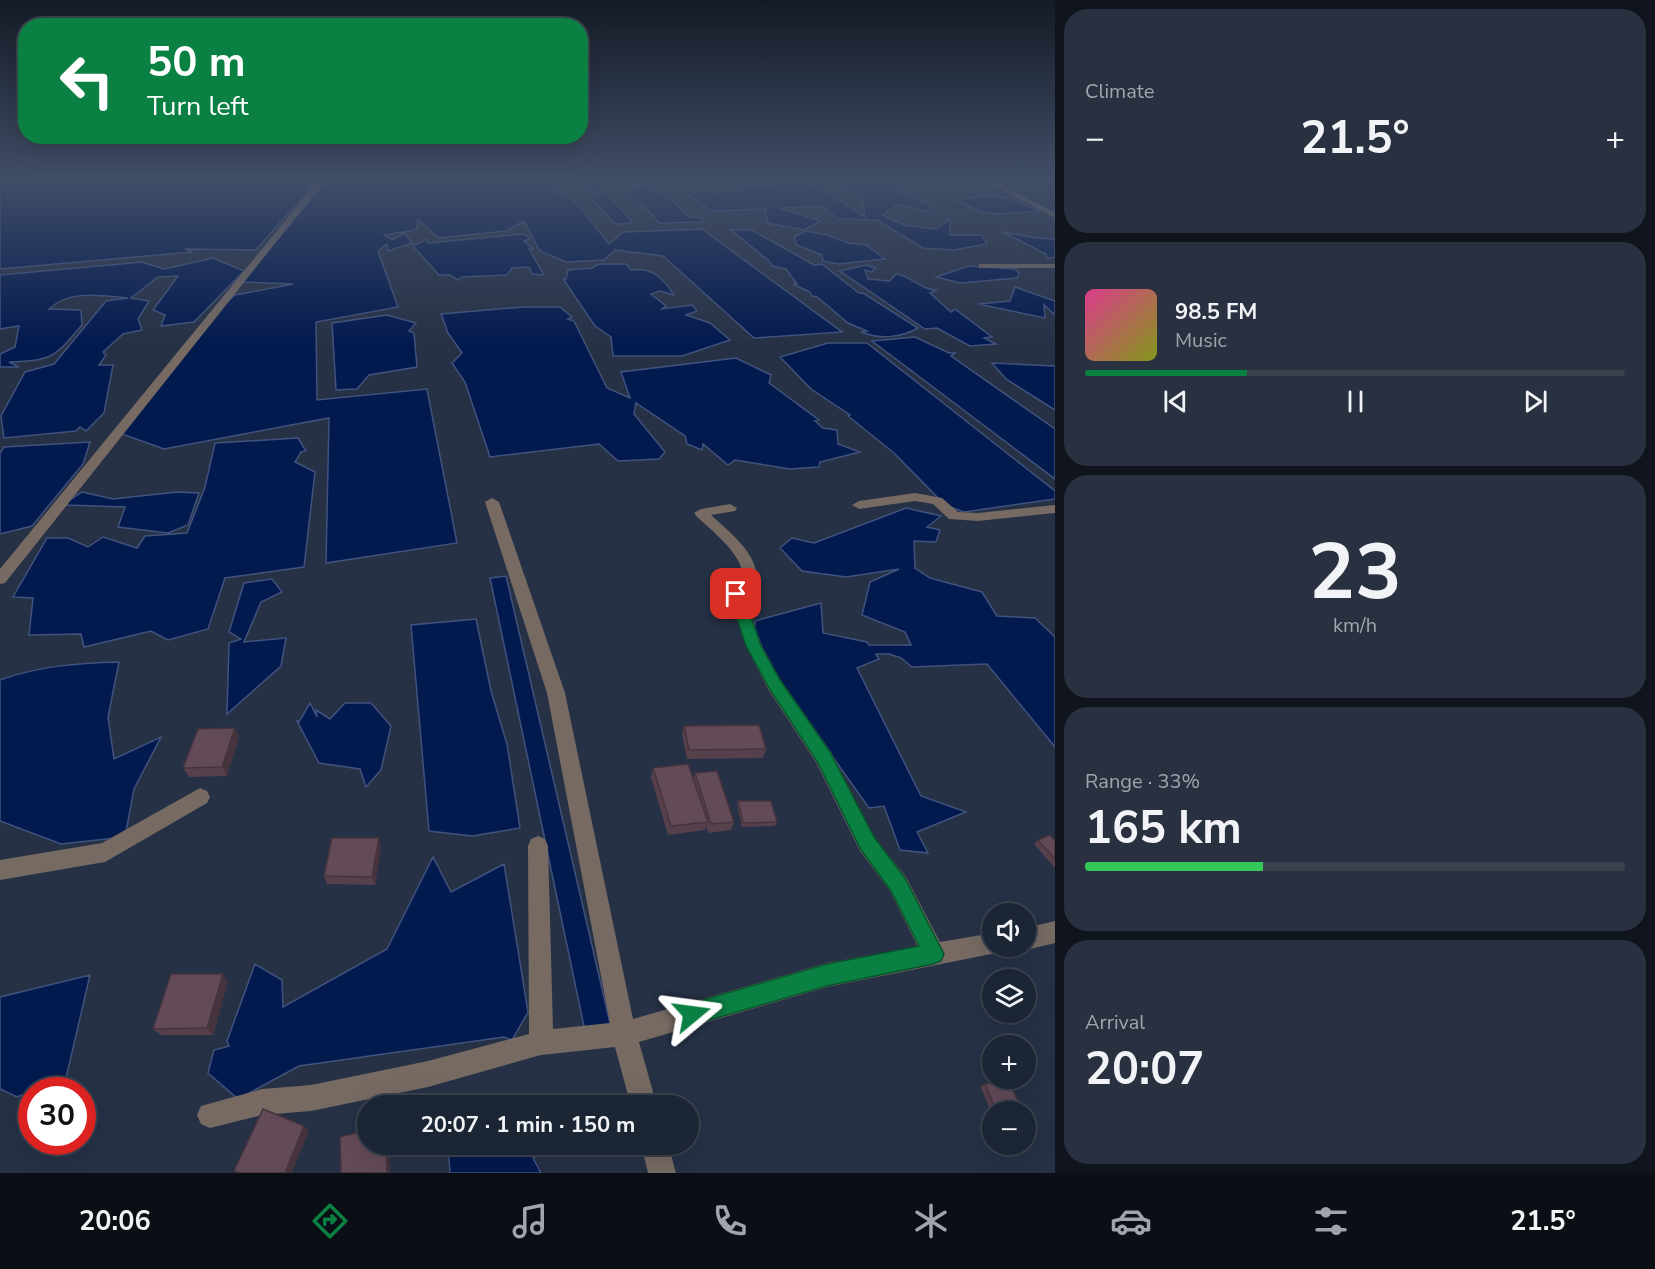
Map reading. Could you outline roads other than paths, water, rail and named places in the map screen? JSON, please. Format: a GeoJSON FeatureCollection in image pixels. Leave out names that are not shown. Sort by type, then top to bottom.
{"type":"FeatureCollection","features":[{"type":"Feature","properties":{"kind":"street"},"geometry":{"type":"LineString","coordinates":[[0,579],[280,233]]}},
{"type":"Feature","properties":{"kind":"street"},"geometry":{"type":"LineString","coordinates":[[982,266],[1055,266]]}},
{"type":"Feature","properties":{"kind":"street"},"geometry":{"type":"LineString","coordinates":[[859,505],[915,497],[937,501],[954,516],[978,517],[1055,509]]}},
{"type":"Feature","properties":{"kind":"street"},"geometry":{"type":"LineString","coordinates":[[492,502],[556,693],[624,1034],[641,1095]]}},
{"type":"Feature","properties":{"kind":"street"},"geometry":{"type":"LineString","coordinates":[[730,508],[701,513],[738,548],[750,571],[748,585],[736,594],[754,646],[774,684],[824,758],[867,844],[898,884],[933,954]]}},
{"type":"Feature","properties":{"kind":"street"},"geometry":{"type":"LineString","coordinates":[[0,870],[105,852],[200,797]]}},
{"type":"Feature","properties":{"kind":"street"},"geometry":{"type":"LineString","coordinates":[[538,846],[541,1043]]}},
{"type":"Feature","properties":{"kind":"street"},"geometry":{"type":"LineString","coordinates":[[1036,937],[1055,932]]}},
{"type":"Feature","properties":{"kind":"street"},"geometry":{"type":"LineString","coordinates":[[210,1114],[262,1102],[311,1098],[428,1074],[541,1043],[624,1034],[827,975],[982,946]]}},
{"type":"Feature","properties":{"kind":"street"},"geometry":{"type":"LineString","coordinates":[[657,1155],[662,1173]]}},
{"type":"Feature","properties":{"kind":"water"},"geometry":{"type":"Polygon","coordinates":[[[0,233],[271,233],[256,250],[185,249],[192,252],[0,269],[0,233]]]}},
{"type":"Feature","properties":{"kind":"water"},"geometry":{"type":"Polygon","coordinates":[[[283,233],[398,233],[384,235],[392,240],[405,233],[412,243],[388,251],[387,244],[378,251],[398,307],[316,322],[317,400],[427,389],[457,543],[326,563],[329,418],[164,449],[122,434],[221,307],[235,295],[293,284],[241,282],[283,233]]]}},
{"type":"Feature","properties":{"kind":"water"},"geometry":{"type":"Polygon","coordinates":[[[433,233],[489,233],[439,238],[433,233]]]}},
{"type":"Feature","properties":{"kind":"water"},"geometry":{"type":"Polygon","coordinates":[[[530,233],[600,233],[609,244],[622,233],[707,233],[842,332],[754,338],[663,256],[615,250],[604,260],[566,262],[540,251],[530,233]]]}},
{"type":"Feature","properties":{"kind":"water"},"geometry":{"type":"Polygon","coordinates":[[[734,233],[757,233],[814,265],[822,264],[859,293],[863,293],[918,328],[905,334],[891,336],[876,336],[862,332],[867,331],[848,323],[817,297],[812,296],[810,292],[793,284],[797,284],[786,269],[772,266],[734,233]]]}},
{"type":"Feature","properties":{"kind":"water"},"geometry":{"type":"Polygon","coordinates":[[[802,233],[827,235],[849,243],[866,245],[885,259],[839,264],[823,261],[822,255],[797,245],[794,237],[802,233]]]}},
{"type":"Feature","properties":{"kind":"water"},"geometry":{"type":"Polygon","coordinates":[[[898,233],[982,235],[987,244],[953,250],[923,248],[898,233]]]}},
{"type":"Feature","properties":{"kind":"water"},"geometry":{"type":"Polygon","coordinates":[[[1004,233],[1055,239],[1055,257],[1047,258],[1046,254],[1004,233]]]}},
{"type":"Feature","properties":{"kind":"water"},"geometry":{"type":"Polygon","coordinates":[[[522,234],[531,238],[524,241],[533,249],[529,249],[544,275],[532,274],[529,267],[512,268],[507,275],[462,277],[458,280],[450,275],[439,275],[413,246],[427,239],[428,243],[522,234]]]}},
{"type":"Feature","properties":{"kind":"water"},"geometry":{"type":"Polygon","coordinates":[[[213,258],[244,271],[194,322],[161,326],[165,315],[153,310],[178,276],[158,277],[131,298],[149,301],[138,319],[142,330],[123,334],[103,352],[106,355],[99,365],[113,365],[104,413],[86,431],[80,427],[76,431],[4,438],[1,416],[25,372],[54,364],[106,301],[128,298],[87,295],[76,296],[57,303],[49,309],[81,310],[82,325],[73,336],[58,351],[44,358],[9,362],[19,367],[0,367],[0,354],[15,347],[19,326],[0,329],[0,275],[142,262],[164,269],[213,258]]]}},
{"type":"Feature","properties":{"kind":"water"},"geometry":{"type":"Polygon","coordinates":[[[599,264],[626,264],[631,270],[645,270],[657,275],[674,295],[660,291],[651,294],[666,306],[662,309],[692,305],[697,311],[686,315],[710,323],[730,340],[682,356],[613,356],[611,337],[595,326],[563,279],[566,279],[568,270],[592,268],[599,264]]]}},
{"type":"Feature","properties":{"kind":"water"},"geometry":{"type":"Polygon","coordinates":[[[866,265],[875,268],[872,272],[865,270],[868,279],[890,281],[896,274],[907,277],[926,288],[937,290],[930,293],[951,312],[955,309],[992,337],[984,338],[996,344],[970,346],[937,328],[925,329],[840,271],[866,265]]]}},
{"type":"Feature","properties":{"kind":"water"},"geometry":{"type":"Polygon","coordinates":[[[969,266],[1015,269],[1019,273],[1017,278],[960,283],[936,277],[969,266]]]}},
{"type":"Feature","properties":{"kind":"water"},"geometry":{"type":"Polygon","coordinates":[[[1015,287],[1055,301],[1055,315],[1044,305],[1045,318],[978,304],[1010,301],[1015,287]]]}},
{"type":"Feature","properties":{"kind":"water"},"geometry":{"type":"Polygon","coordinates":[[[523,307],[560,307],[572,317],[568,319],[574,321],[607,388],[630,398],[621,372],[736,358],[771,375],[769,383],[819,420],[815,421],[823,428],[837,430],[838,444],[860,452],[820,462],[819,467],[790,469],[735,460],[728,465],[703,444],[702,450],[687,444],[685,436],[636,403],[634,414],[665,452],[659,459],[618,461],[599,444],[490,457],[465,382],[452,363],[462,353],[448,333],[441,314],[523,307]]]}},
{"type":"Feature","properties":{"kind":"water"},"geometry":{"type":"Polygon","coordinates":[[[387,315],[416,323],[409,331],[414,333],[417,367],[369,375],[357,389],[336,390],[332,323],[387,315]]]}},
{"type":"Feature","properties":{"kind":"water"},"geometry":{"type":"Polygon","coordinates":[[[915,337],[949,353],[955,353],[951,356],[1055,429],[1055,479],[872,341],[915,337]]]}},
{"type":"Feature","properties":{"kind":"water"},"geometry":{"type":"Polygon","coordinates":[[[828,343],[867,343],[1055,491],[1055,499],[964,512],[945,505],[894,453],[848,416],[850,415],[811,389],[780,357],[828,343]]]}},
{"type":"Feature","properties":{"kind":"water"},"geometry":{"type":"Polygon","coordinates":[[[992,363],[1055,366],[1055,410],[1006,379],[992,363]]]}},
{"type":"Feature","properties":{"kind":"water"},"geometry":{"type":"Polygon","coordinates":[[[298,438],[306,451],[301,452],[295,462],[315,472],[304,567],[225,578],[208,629],[168,640],[151,631],[84,647],[81,634],[29,635],[33,598],[13,597],[47,538],[68,538],[88,547],[103,537],[137,548],[145,536],[187,533],[205,487],[215,443],[298,438]]]}},
{"type":"Feature","properties":{"kind":"water"},"geometry":{"type":"Polygon","coordinates":[[[90,442],[83,464],[32,526],[0,534],[0,453],[4,447],[90,442]]]}},
{"type":"Feature","properties":{"kind":"water"},"geometry":{"type":"Polygon","coordinates":[[[82,492],[113,499],[177,492],[199,493],[188,525],[168,533],[118,527],[125,507],[67,505],[68,501],[82,492]]]}},
{"type":"Feature","properties":{"kind":"water"},"geometry":{"type":"Polygon","coordinates":[[[906,508],[941,516],[927,527],[940,530],[936,542],[914,541],[915,568],[930,578],[982,592],[997,616],[1035,618],[1055,637],[1055,747],[987,664],[912,667],[901,658],[889,654],[876,654],[879,659],[857,668],[921,796],[966,812],[917,832],[928,853],[900,850],[884,806],[869,808],[754,646],[755,621],[821,603],[823,633],[867,642],[869,645],[911,645],[905,632],[862,615],[870,582],[899,569],[846,577],[802,571],[780,548],[792,538],[814,543],[906,508]]]}},
{"type":"Feature","properties":{"kind":"water"},"geometry":{"type":"Polygon","coordinates":[[[506,576],[613,1036],[586,1036],[490,578],[506,576]]]}},
{"type":"Feature","properties":{"kind":"water"},"geometry":{"type":"Polygon","coordinates":[[[272,579],[282,592],[261,602],[244,642],[286,638],[281,666],[227,714],[229,643],[241,639],[229,632],[244,583],[272,579]]]}},
{"type":"Feature","properties":{"kind":"water"},"geometry":{"type":"Polygon","coordinates":[[[476,619],[491,691],[507,744],[520,828],[472,836],[429,831],[411,625],[476,619]]]}},
{"type":"Feature","properties":{"kind":"water"},"geometry":{"type":"Polygon","coordinates":[[[119,662],[108,717],[114,759],[161,737],[134,789],[125,837],[61,844],[0,821],[0,680],[29,671],[59,666],[119,662]]]}},
{"type":"Feature","properties":{"kind":"water"},"geometry":{"type":"Polygon","coordinates":[[[310,703],[317,717],[316,710],[330,719],[345,703],[371,703],[391,726],[381,770],[366,787],[360,769],[319,763],[297,721],[299,722],[310,703]]]}},
{"type":"Feature","properties":{"kind":"water"},"geometry":{"type":"Polygon","coordinates":[[[433,857],[451,892],[504,864],[528,1012],[512,1040],[504,1037],[299,1066],[238,1099],[208,1073],[214,1050],[229,1046],[227,1041],[255,964],[282,980],[283,1007],[387,949],[433,857]]]}},
{"type":"Feature","properties":{"kind":"water"},"geometry":{"type":"Polygon","coordinates":[[[90,975],[66,1077],[18,1077],[17,1097],[0,1089],[0,997],[90,975]]]}},
{"type":"Feature","properties":{"kind":"water"},"geometry":{"type":"Polygon","coordinates":[[[449,1155],[538,1155],[533,1158],[541,1173],[450,1173],[449,1155]]]}}]}
